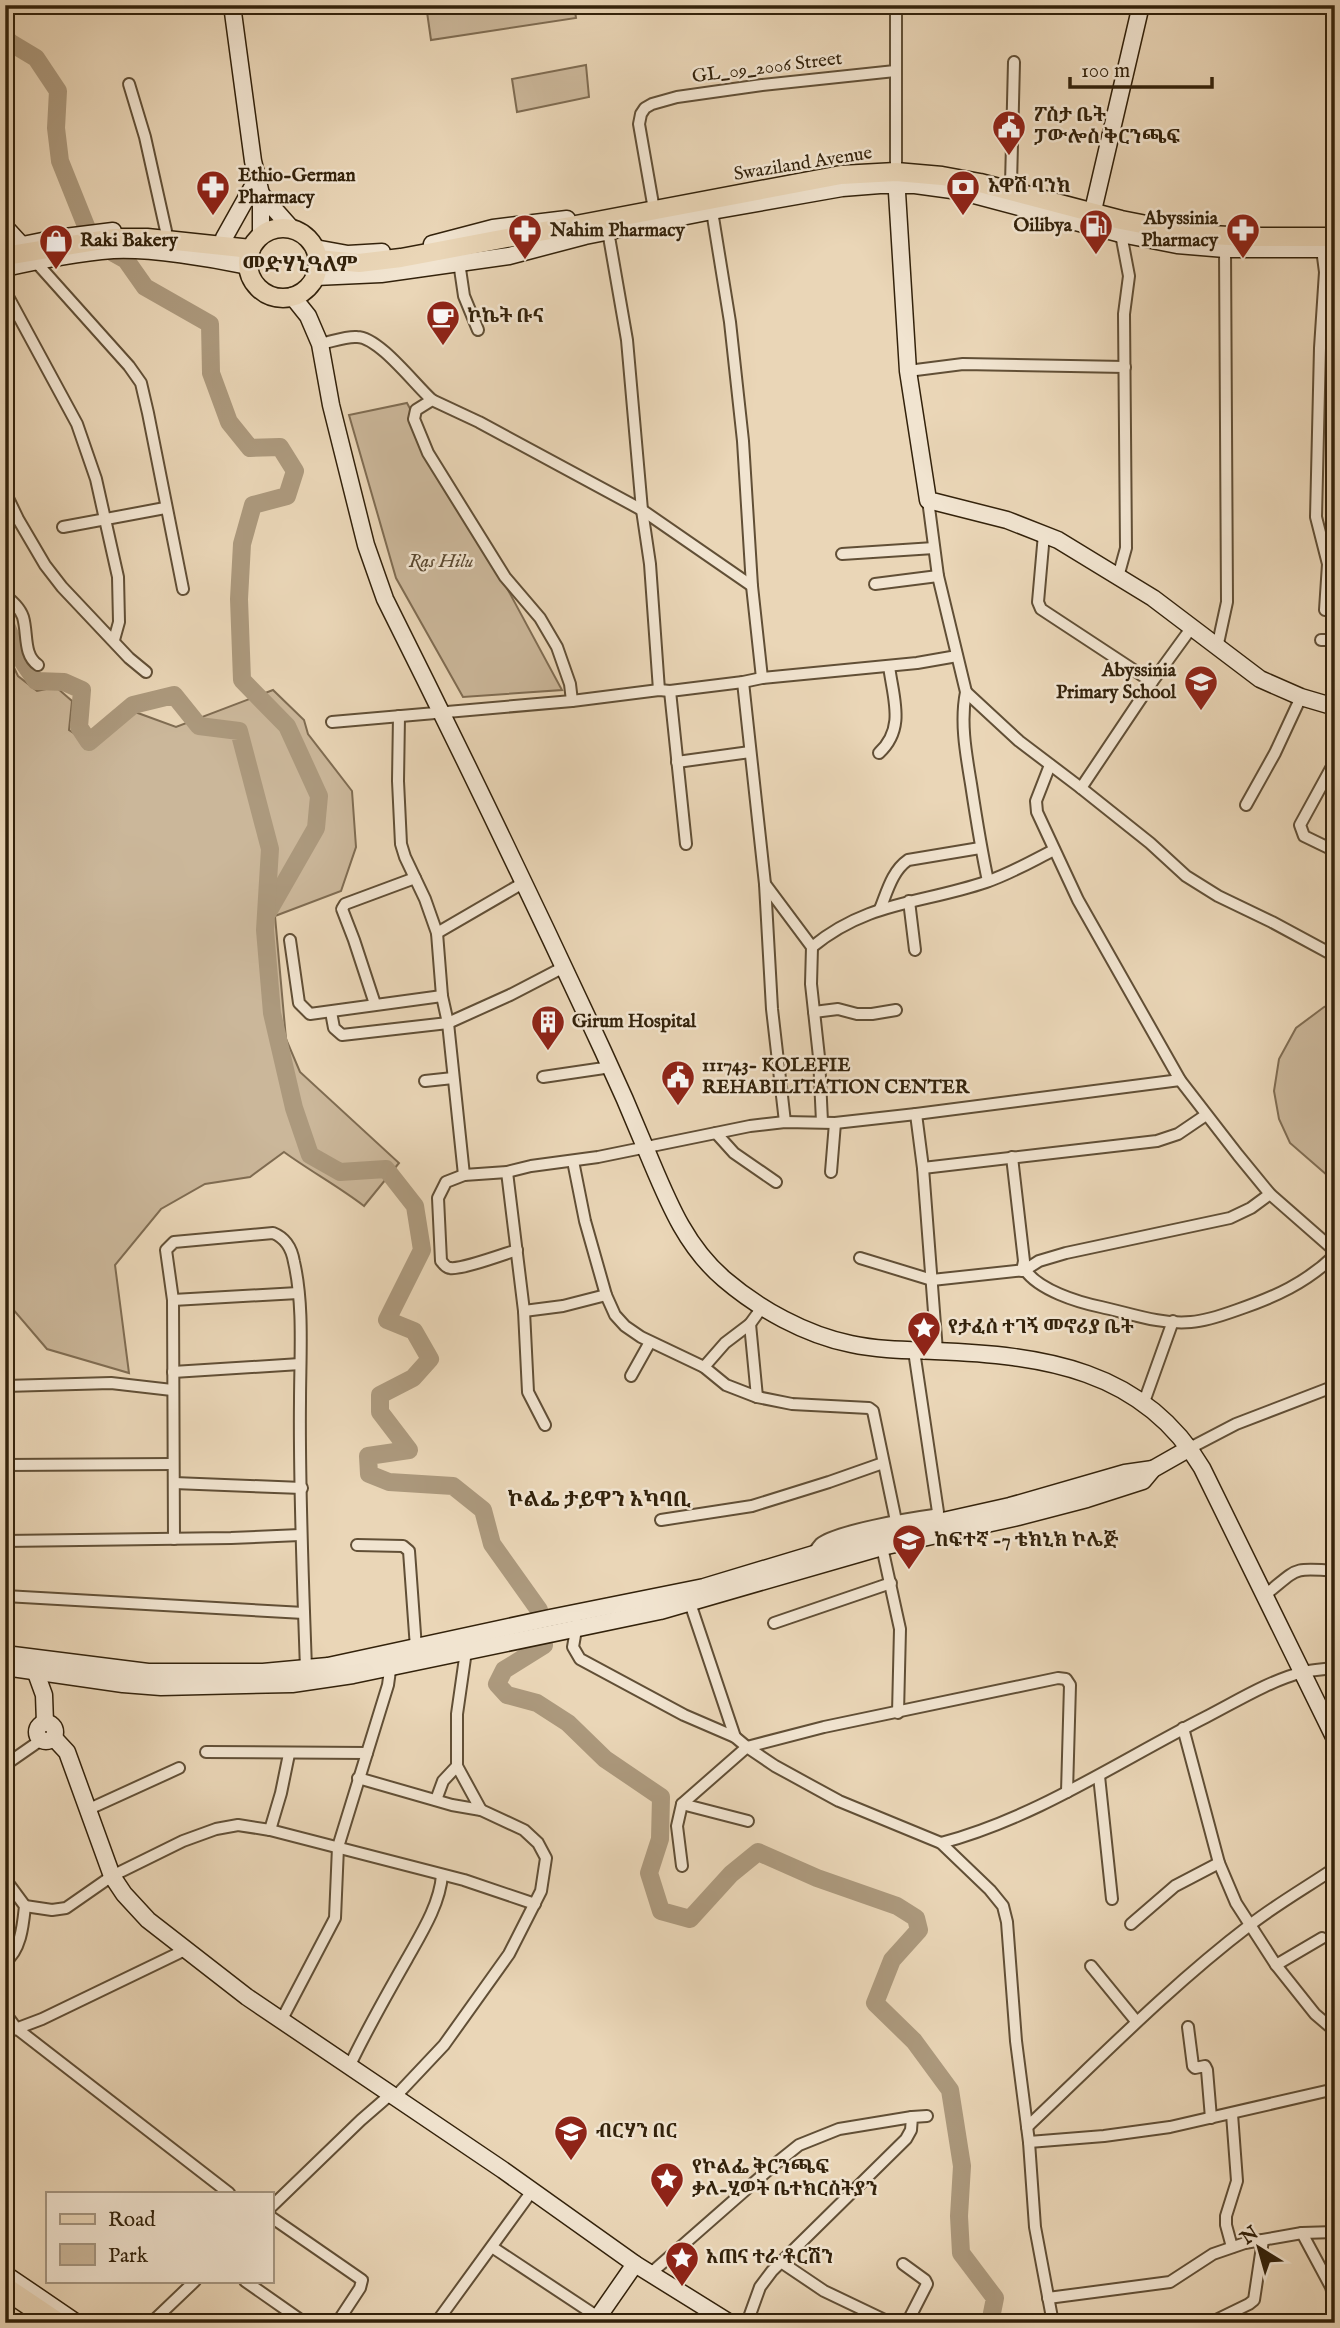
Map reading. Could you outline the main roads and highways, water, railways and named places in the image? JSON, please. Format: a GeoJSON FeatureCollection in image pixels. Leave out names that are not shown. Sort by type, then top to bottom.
{"type":"FeatureCollection","features":[{"type":"Feature","properties":{"kind":"highway"},"geometry":{"type":"LineString","coordinates":[[5,2288],[57,2323]]}},
{"type":"Feature","properties":{"kind":"highway"},"geometry":{"type":"LineString","coordinates":[[5,2305],[31,2323]]}},
{"type":"Feature","properties":{"kind":"main road"},"geometry":{"type":"LineString","coordinates":[[232,5],[259,187],[253,250],[255,284],[272,296],[301,293],[317,263],[348,254],[435,244],[493,228],[555,221],[653,204],[833,169],[896,175],[954,171],[1011,184],[1091,216],[1121,234],[1177,245],[1225,249],[1332,244]]}},
{"type":"Feature","properties":{"kind":"main road"},"geometry":{"type":"LineString","coordinates":[[1091,216],[1141,5]]}},
{"type":"Feature","properties":{"kind":"main road","name":"Swaziland Avenue"},"geometry":{"type":"LineString","coordinates":[[317,263],[359,263],[401,258],[841,175],[942,176],[980,183],[1091,216],[1192,234],[1332,244]]}},
{"type":"Feature","properties":{"kind":"main road"},"geometry":{"type":"LineString","coordinates":[[317,263],[381,274],[523,253],[608,231],[842,188],[896,175]]}},
{"type":"Feature","properties":{"kind":"main road"},"geometry":{"type":"LineString","coordinates":[[896,175],[908,371],[928,500],[1007,520],[1122,567],[1192,626],[1220,638],[1260,679],[1301,697],[1335,707]]}},
{"type":"Feature","properties":{"kind":"main road"},"geometry":{"type":"LineString","coordinates":[[259,187],[292,229]]}},
{"type":"Feature","properties":{"kind":"main road"},"geometry":{"type":"LineString","coordinates":[[224,239],[259,187]]}},
{"type":"Feature","properties":{"kind":"main road"},"geometry":{"type":"LineString","coordinates":[[1091,216],[1198,228],[1335,231]]}},
{"type":"Feature","properties":{"kind":"main road"},"geometry":{"type":"LineString","coordinates":[[5,227],[29,253]]}},
{"type":"Feature","properties":{"kind":"main road"},"geometry":{"type":"LineString","coordinates":[[253,250],[270,230],[292,229],[304,234],[317,263]]}},
{"type":"Feature","properties":{"kind":"main road"},"geometry":{"type":"LineString","coordinates":[[5,259],[166,232],[224,239],[253,250]]}},
{"type":"Feature","properties":{"kind":"main road"},"geometry":{"type":"LineString","coordinates":[[114,240],[147,238],[253,250]]}},
{"type":"Feature","properties":{"kind":"main road"},"geometry":{"type":"LineString","coordinates":[[5,249],[29,253]]}},
{"type":"Feature","properties":{"kind":"main road"},"geometry":{"type":"LineString","coordinates":[[5,268],[29,253]]}},
{"type":"Feature","properties":{"kind":"main road"},"geometry":{"type":"LineString","coordinates":[[292,296],[309,316],[320,344],[331,405],[373,570],[385,599],[564,967],[671,1206],[692,1246],[726,1281],[763,1307],[839,1342],[897,1351],[937,1351],[1032,1359],[1103,1379],[1144,1402],[1190,1448],[1202,1468],[1335,1740]]}},
{"type":"Feature","properties":{"kind":"main road"},"geometry":{"type":"LineString","coordinates":[[33,1663],[140,1672],[225,1672],[306,1669],[466,1651],[522,1632],[704,1587],[814,1553],[1010,1506],[1125,1473],[1153,1469],[1190,1448]]}},
{"type":"Feature","properties":{"kind":"main road"},"geometry":{"type":"LineString","coordinates":[[577,1619],[691,1603],[882,1547],[903,1531]]}},
{"type":"Feature","properties":{"kind":"main road"},"geometry":{"type":"LineString","coordinates":[[8,1658],[123,1684],[292,1684],[331,1679],[390,1660],[416,1648],[522,1632]]}},
{"type":"Feature","properties":{"kind":"main road"},"geometry":{"type":"LineString","coordinates":[[33,1663],[44,1695],[45,1723],[54,1727],[47,1739],[67,1752],[112,1876],[135,1908],[185,1950],[281,2021],[350,2065],[635,2264],[730,2323]]}},
{"type":"Feature","properties":{"kind":"main road"},"geometry":{"type":"LineString","coordinates":[[600,2321],[635,2264]]}},
{"type":"Feature","properties":{"kind":"main road"},"geometry":{"type":"LineString","coordinates":[[5,2274],[77,2323]]}},
{"type":"Feature","properties":{"kind":"main road"},"geometry":{"type":"LineString","coordinates":[[5,2318],[12,2323]]}},
{"type":"Feature","properties":{"kind":"waterway"},"geometry":{"type":"LineString","coordinates":[[5,37],[36,58],[58,91],[56,128],[60,161],[92,241],[126,260],[145,287],[210,324],[211,373],[229,422],[250,448],[280,447],[295,471],[287,496],[253,505],[242,544],[239,599],[242,680],[287,726],[319,796],[316,828],[268,912]]}},
{"type":"Feature","properties":{"kind":"waterway"},"geometry":{"type":"LineString","coordinates":[[5,623],[19,656],[36,681],[64,682],[82,690],[79,727],[89,742],[133,705],[174,695],[199,726],[239,731],[270,849],[265,930],[272,1013],[294,1108],[310,1155],[340,1172],[386,1169],[415,1206],[422,1250],[387,1320],[414,1331],[430,1359],[413,1378],[380,1395],[380,1412],[409,1450],[368,1456],[369,1474],[389,1482],[453,1486],[483,1510],[492,1544],[539,1610],[544,1645],[504,1670],[497,1684],[507,1695],[537,1703],[568,1723],[605,1759],[661,1797],[660,1839],[649,1873],[661,1911],[690,1919],[731,1874],[758,1852],[817,1878],[897,1906],[916,1918],[919,1930],[892,1960],[875,2003],[914,2041],[950,2090],[962,2166],[959,2216],[961,2253],[995,2298],[990,2323]]}},
{"type":"Feature","properties":{"kind":"place","name":"ፖስታ ቤት ፓውሎስ ቅርንጫፍ"},"geometry":{"type":"Point","coordinates":[1009,157]}},
{"type":"Feature","properties":{"kind":"place","name":"Ethio-German Pharmacy"},"geometry":{"type":"Point","coordinates":[213,217]}},
{"type":"Feature","properties":{"kind":"place","name":"አዋሽ ባንክ"},"geometry":{"type":"Point","coordinates":[963,217]}},
{"type":"Feature","properties":{"kind":"place","name":"Oilibya"},"geometry":{"type":"Point","coordinates":[1096,256]}},
{"type":"Feature","properties":{"kind":"place","name":"Abyssinia Pharmacy"},"geometry":{"type":"Point","coordinates":[1243,260]}},
{"type":"Feature","properties":{"kind":"place","name":"Nahim Pharmacy"},"geometry":{"type":"Point","coordinates":[525,261]}},
{"type":"Feature","properties":{"kind":"place","name":"Raki Bakery"},"geometry":{"type":"Point","coordinates":[56,271]}},
{"type":"Feature","properties":{"kind":"place","name":"ኮኬት ቡና"},"geometry":{"type":"Point","coordinates":[443,347]}},
{"type":"Feature","properties":{"kind":"place","name":"Abyssinia Primary School"},"geometry":{"type":"Point","coordinates":[1201,712]}},
{"type":"Feature","properties":{"kind":"place","name":"Girum Hospital"},"geometry":{"type":"Point","coordinates":[548,1052]}},
{"type":"Feature","properties":{"kind":"place","name":"111743- KOLEFIE REHABILITATION CENTER"},"geometry":{"type":"Point","coordinates":[678,1107]}},
{"type":"Feature","properties":{"kind":"place","name":"የታፈሰ ተገኝ መኖሪያ ቤት"},"geometry":{"type":"Point","coordinates":[924,1358]}},
{"type":"Feature","properties":{"kind":"place","name":"ከፍተኛ -7 ቴክኒክ ኮሌጅ"},"geometry":{"type":"Point","coordinates":[909,1571]}},
{"type":"Feature","properties":{"kind":"place","name":"ብርሃን በር"},"geometry":{"type":"Point","coordinates":[571,2162]}},
{"type":"Feature","properties":{"kind":"place","name":"የኮልፌ ቅርንጫፍ ቃለ-ሂወት ቤተክርስትያን"},"geometry":{"type":"Point","coordinates":[667,2209]}},
{"type":"Feature","properties":{"kind":"place","name":"አጠና ተራ ቶርሽን"},"geometry":{"type":"Point","coordinates":[682,2288]}},
{"type":"Feature","properties":{"kind":"district","name":"መድሃኒዓለም"},"geometry":{"type":"Point","coordinates":[300,265]}},
{"type":"Feature","properties":{"kind":"district","name":"ኮልፌ ታይዋን አካባቢ"},"geometry":{"type":"Point","coordinates":[599,1500]}},
{"type":"Feature","properties":{"kind":"park label","name":"Ras Hilu"},"geometry":{"type":"Point","coordinates":[441,562]}}]}
